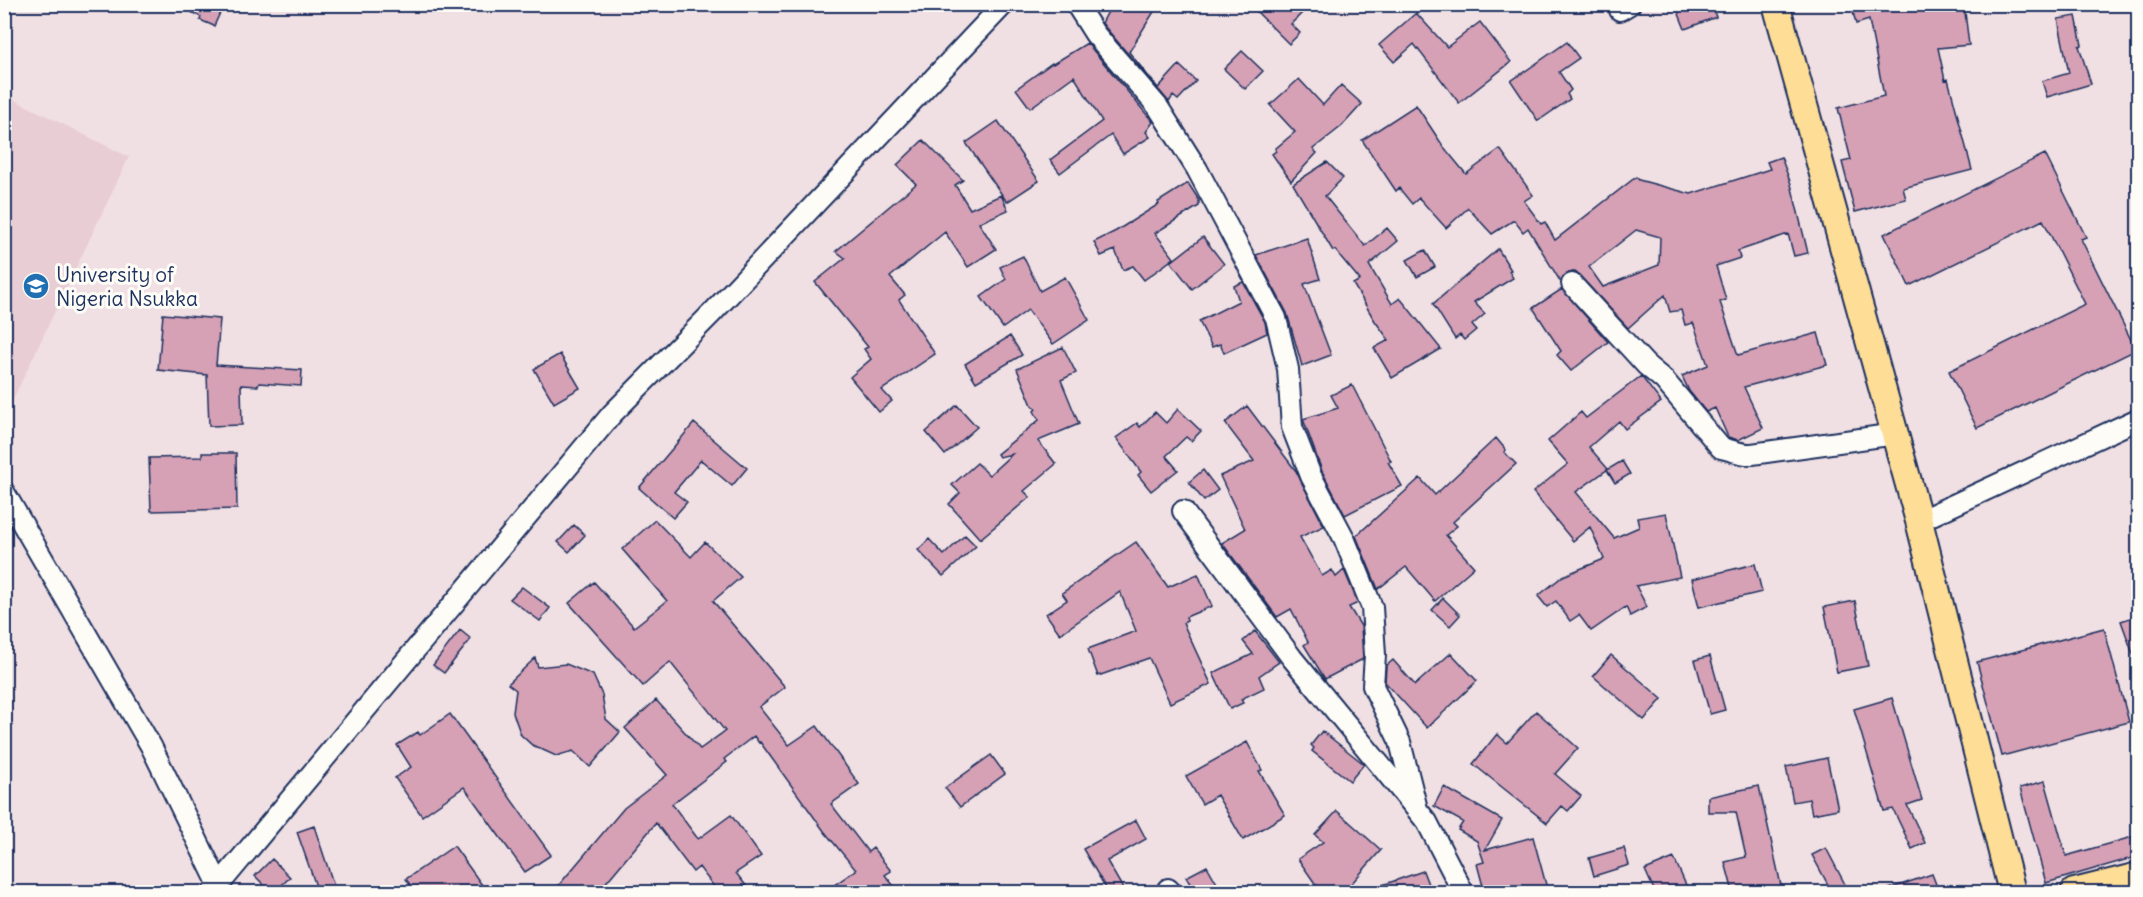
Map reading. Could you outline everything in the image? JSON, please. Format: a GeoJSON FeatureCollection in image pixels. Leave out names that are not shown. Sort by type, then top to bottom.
{"type":"FeatureCollection","features":[{"type":"Feature","properties":{"kind":"main road"},"geometry":{"type":"LineString","coordinates":[[1776,4],[1919,520],[2012,892]]}},
{"type":"Feature","properties":{"kind":"main road"},"geometry":{"type":"LineString","coordinates":[[2074,892],[2139,876]]}},
{"type":"Feature","properties":{"kind":"street"},"geometry":{"type":"LineString","coordinates":[[4,492],[151,746],[216,889],[612,414],[713,312],[1004,4]]}},
{"type":"Feature","properties":{"kind":"street"},"geometry":{"type":"LineString","coordinates":[[1076,4],[1095,34],[1158,107],[1197,169],[1276,318],[1288,369],[1292,427],[1311,477],[1344,538],[1372,607],[1375,655],[1373,686],[1400,742],[1417,809]]}},
{"type":"Feature","properties":{"kind":"street"},"geometry":{"type":"LineString","coordinates":[[1572,284],[1646,365],[1664,380],[1721,448],[1734,450],[1743,455],[1896,434]]}},
{"type":"Feature","properties":{"kind":"street"},"geometry":{"type":"LineString","coordinates":[[1919,520],[2139,419]]}},
{"type":"Feature","properties":{"kind":"street"},"geometry":{"type":"LineString","coordinates":[[1183,511],[1292,658],[1427,822],[1463,892]]}},
{"type":"Feature","properties":{"kind":"shaded area","name":"University of Nigeria Nsukka"},"geometry":{"type":"Polygon","coordinates":[[[5,95],[129,157],[5,416],[5,95]]]}},
{"type":"Feature","properties":{"kind":"building"},"geometry":{"type":"Polygon","coordinates":[[[176,4],[224,4],[214,26],[200,20],[201,17],[176,4]]]}},
{"type":"Feature","properties":{"kind":"building"},"geometry":{"type":"Polygon","coordinates":[[[1112,4],[1145,4],[1155,10],[1129,52],[1158,88],[1179,65],[1196,81],[1178,100],[1173,96],[1169,102],[1102,23],[1112,4]]]}},
{"type":"Feature","properties":{"kind":"building"},"geometry":{"type":"Polygon","coordinates":[[[1249,4],[1311,4],[1291,24],[1300,33],[1289,44],[1249,4]]]}},
{"type":"Feature","properties":{"kind":"building"},"geometry":{"type":"Polygon","coordinates":[[[1675,4],[1711,4],[1716,17],[1685,29],[1675,4]]]}},
{"type":"Feature","properties":{"kind":"building"},"geometry":{"type":"Polygon","coordinates":[[[1851,4],[1964,4],[1969,45],[1938,48],[1945,80],[1948,79],[1972,170],[1903,188],[1906,199],[1855,212],[1842,162],[1851,160],[1838,108],[1884,96],[1869,20],[1856,24],[1851,4]]]}},
{"type":"Feature","properties":{"kind":"building"},"geometry":{"type":"Polygon","coordinates":[[[1416,13],[1447,47],[1480,22],[1511,62],[1459,103],[1414,44],[1394,62],[1379,45],[1416,13]]]}},
{"type":"Feature","properties":{"kind":"building"},"geometry":{"type":"Polygon","coordinates":[[[2076,16],[2082,45],[2079,46],[2091,84],[2047,97],[2042,81],[2069,73],[2058,19],[2076,16]]]}},
{"type":"Feature","properties":{"kind":"building"},"geometry":{"type":"Polygon","coordinates":[[[1567,42],[1579,58],[1559,72],[1571,90],[1567,94],[1570,99],[1538,121],[1511,81],[1567,42]]]}},
{"type":"Feature","properties":{"kind":"building"},"geometry":{"type":"Polygon","coordinates":[[[1087,43],[1153,122],[1146,132],[1150,137],[1123,154],[1111,135],[1060,173],[1050,160],[1102,121],[1074,76],[1030,108],[1016,89],[1052,63],[1087,43]]]}},
{"type":"Feature","properties":{"kind":"building"},"geometry":{"type":"Polygon","coordinates":[[[1242,51],[1263,71],[1245,89],[1224,69],[1242,51]]]}},
{"type":"Feature","properties":{"kind":"building"},"geometry":{"type":"Polygon","coordinates":[[[1299,79],[1323,105],[1341,85],[1362,104],[1342,126],[1313,149],[1317,153],[1291,181],[1272,154],[1295,132],[1270,105],[1299,79]]]}},
{"type":"Feature","properties":{"kind":"building"},"geometry":{"type":"Polygon","coordinates":[[[1416,105],[1443,146],[1466,174],[1500,149],[1533,195],[1524,201],[1541,224],[1545,222],[1555,240],[1636,177],[1639,180],[1691,194],[1770,169],[1767,162],[1781,157],[1791,184],[1808,253],[1794,256],[1788,234],[1738,251],[1740,258],[1716,266],[1726,300],[1720,302],[1738,355],[1818,333],[1827,365],[1744,387],[1763,428],[1738,440],[1728,437],[1715,408],[1706,412],[1689,391],[1682,376],[1708,365],[1693,323],[1685,325],[1681,310],[1670,312],[1665,295],[1628,328],[1575,272],[1569,272],[1560,281],[1528,228],[1523,232],[1514,220],[1492,234],[1468,208],[1446,228],[1419,198],[1412,204],[1399,188],[1396,191],[1362,140],[1416,105]],[[1636,230],[1589,267],[1603,287],[1659,265],[1660,237],[1636,230]]]}},
{"type":"Feature","properties":{"kind":"building"},"geometry":{"type":"Polygon","coordinates":[[[998,121],[1039,181],[1007,202],[966,143],[998,121]]]}},
{"type":"Feature","properties":{"kind":"building"},"geometry":{"type":"Polygon","coordinates":[[[923,140],[963,180],[955,185],[970,209],[1001,195],[1008,210],[979,223],[996,249],[968,267],[945,232],[890,277],[905,295],[899,300],[935,354],[882,390],[892,401],[879,412],[850,377],[871,359],[864,349],[868,347],[815,282],[845,258],[836,251],[916,184],[897,165],[923,140]]]}},
{"type":"Feature","properties":{"kind":"building"},"geometry":{"type":"Polygon","coordinates":[[[2045,154],[2086,237],[2081,239],[2136,350],[1977,428],[1949,371],[2085,304],[2043,220],[1909,286],[1884,234],[2045,154]]]}},
{"type":"Feature","properties":{"kind":"building"},"geometry":{"type":"Polygon","coordinates":[[[1327,162],[1343,178],[1325,196],[1365,246],[1387,228],[1398,241],[1369,265],[1392,304],[1400,298],[1441,349],[1392,378],[1374,348],[1389,340],[1353,284],[1360,280],[1335,250],[1333,251],[1293,184],[1327,162]]]}},
{"type":"Feature","properties":{"kind":"building"},"geometry":{"type":"Polygon","coordinates":[[[1188,183],[1199,200],[1199,206],[1155,233],[1174,258],[1144,280],[1133,266],[1123,270],[1115,250],[1101,256],[1094,242],[1116,231],[1188,183]]]}},
{"type":"Feature","properties":{"kind":"building"},"geometry":{"type":"Polygon","coordinates":[[[1203,237],[1224,264],[1192,289],[1171,262],[1203,237]]]}},
{"type":"Feature","properties":{"kind":"building"},"geometry":{"type":"Polygon","coordinates":[[[1307,238],[1320,279],[1304,284],[1331,355],[1302,366],[1287,313],[1256,255],[1307,238]]]}},
{"type":"Feature","properties":{"kind":"building"},"geometry":{"type":"Polygon","coordinates":[[[1498,249],[1511,270],[1509,271],[1513,278],[1474,302],[1485,314],[1472,325],[1476,330],[1464,340],[1460,335],[1455,339],[1433,304],[1498,249]]]}},
{"type":"Feature","properties":{"kind":"building"},"geometry":{"type":"Polygon","coordinates":[[[1425,250],[1435,267],[1417,277],[1407,260],[1425,250]]]}},
{"type":"Feature","properties":{"kind":"building"},"geometry":{"type":"Polygon","coordinates":[[[1023,256],[1040,291],[1065,277],[1089,320],[1053,344],[1028,310],[1003,328],[981,297],[1006,279],[1000,267],[1023,256]]]}},
{"type":"Feature","properties":{"kind":"building"},"geometry":{"type":"Polygon","coordinates":[[[1243,282],[1265,322],[1267,333],[1224,353],[1220,344],[1212,347],[1199,321],[1239,301],[1234,286],[1243,282]]]}},
{"type":"Feature","properties":{"kind":"building"},"geometry":{"type":"Polygon","coordinates":[[[1562,289],[1608,342],[1571,371],[1557,355],[1561,351],[1533,308],[1562,289]]]}},
{"type":"Feature","properties":{"kind":"building"},"geometry":{"type":"Polygon","coordinates":[[[163,314],[220,319],[216,365],[302,370],[301,386],[259,383],[258,386],[241,385],[242,425],[209,426],[207,375],[158,370],[163,314]]]}},
{"type":"Feature","properties":{"kind":"building"},"geometry":{"type":"Polygon","coordinates":[[[1010,336],[1022,355],[976,382],[965,364],[1010,336]]]}},
{"type":"Feature","properties":{"kind":"building"},"geometry":{"type":"Polygon","coordinates":[[[1063,347],[1076,373],[1061,380],[1079,424],[1038,441],[1056,464],[1024,491],[1030,497],[980,539],[949,504],[960,493],[952,485],[977,463],[989,475],[1012,454],[999,457],[997,454],[1039,420],[1017,369],[1063,347]]]}},
{"type":"Feature","properties":{"kind":"building"},"geometry":{"type":"Polygon","coordinates":[[[560,354],[580,388],[554,403],[534,369],[560,354]]]}},
{"type":"Feature","properties":{"kind":"building"},"geometry":{"type":"Polygon","coordinates":[[[1641,376],[1661,402],[1625,429],[1619,421],[1589,447],[1608,469],[1576,492],[1614,538],[1639,527],[1637,518],[1666,513],[1680,577],[1636,586],[1647,607],[1630,616],[1626,607],[1591,631],[1579,615],[1570,621],[1556,601],[1547,607],[1538,596],[1563,576],[1604,559],[1590,527],[1573,541],[1533,492],[1568,464],[1548,441],[1581,412],[1586,418],[1641,376]]]}},
{"type":"Feature","properties":{"kind":"building"},"geometry":{"type":"Polygon","coordinates":[[[1352,385],[1391,461],[1388,462],[1402,486],[1345,515],[1322,471],[1303,419],[1338,408],[1331,395],[1352,385]]]}},
{"type":"Feature","properties":{"kind":"building"},"geometry":{"type":"Polygon","coordinates":[[[957,405],[977,427],[945,455],[926,432],[957,405]]]}},
{"type":"Feature","properties":{"kind":"building"},"geometry":{"type":"Polygon","coordinates":[[[1247,406],[1296,471],[1324,526],[1300,537],[1322,576],[1332,570],[1336,577],[1344,570],[1358,603],[1349,607],[1361,626],[1363,659],[1325,679],[1304,645],[1308,642],[1291,609],[1277,617],[1222,543],[1245,529],[1220,476],[1254,461],[1225,423],[1247,406]]]}},
{"type":"Feature","properties":{"kind":"building"},"geometry":{"type":"Polygon","coordinates":[[[1178,409],[1201,431],[1191,441],[1186,437],[1166,456],[1178,470],[1151,491],[1138,475],[1141,472],[1116,438],[1137,423],[1140,427],[1155,412],[1166,423],[1178,409]]]}},
{"type":"Feature","properties":{"kind":"building"},"geometry":{"type":"Polygon","coordinates":[[[694,423],[747,468],[732,486],[701,460],[674,492],[687,502],[673,518],[639,488],[694,423]]]}},
{"type":"Feature","properties":{"kind":"building"},"geometry":{"type":"Polygon","coordinates":[[[1496,438],[1506,450],[1504,452],[1516,464],[1453,522],[1457,526],[1446,535],[1474,567],[1435,601],[1406,567],[1378,589],[1356,536],[1420,478],[1435,495],[1496,438]]]}},
{"type":"Feature","properties":{"kind":"building"},"geometry":{"type":"Polygon","coordinates":[[[202,453],[236,453],[237,509],[151,511],[149,458],[202,457],[202,453]]]}},
{"type":"Feature","properties":{"kind":"building"},"geometry":{"type":"Polygon","coordinates":[[[1622,461],[1630,474],[1615,483],[1607,470],[1622,461]]]}},
{"type":"Feature","properties":{"kind":"building"},"geometry":{"type":"Polygon","coordinates":[[[1203,470],[1218,490],[1204,501],[1189,482],[1203,470]]]}},
{"type":"Feature","properties":{"kind":"building"},"geometry":{"type":"Polygon","coordinates":[[[655,520],[691,557],[705,542],[741,577],[713,601],[785,687],[759,707],[789,745],[817,726],[859,784],[831,804],[868,852],[873,848],[891,871],[885,875],[894,886],[886,892],[824,892],[856,870],[824,831],[754,736],[724,759],[727,762],[672,804],[698,839],[731,815],[761,856],[736,873],[751,892],[718,892],[699,867],[693,872],[656,823],[598,892],[553,892],[624,808],[667,775],[625,728],[656,700],[700,749],[725,731],[670,662],[643,686],[569,603],[594,582],[634,627],[667,601],[622,549],[655,520]]]}},
{"type":"Feature","properties":{"kind":"building"},"geometry":{"type":"Polygon","coordinates":[[[574,525],[585,535],[569,552],[558,542],[574,525]]]}},
{"type":"Feature","properties":{"kind":"building"},"geometry":{"type":"Polygon","coordinates":[[[965,535],[976,546],[943,576],[918,550],[929,539],[944,555],[965,535]]]}},
{"type":"Feature","properties":{"kind":"building"},"geometry":{"type":"Polygon","coordinates":[[[1136,542],[1168,587],[1198,574],[1212,606],[1186,617],[1187,621],[1183,623],[1211,684],[1170,703],[1149,658],[1098,676],[1088,649],[1136,631],[1120,592],[1060,634],[1046,614],[1067,600],[1062,593],[1136,542]]]}},
{"type":"Feature","properties":{"kind":"building"},"geometry":{"type":"Polygon","coordinates":[[[1755,564],[1762,592],[1699,607],[1692,579],[1755,564]]]}},
{"type":"Feature","properties":{"kind":"building"},"geometry":{"type":"Polygon","coordinates":[[[522,587],[550,608],[540,621],[510,599],[522,587]]]}},
{"type":"Feature","properties":{"kind":"building"},"geometry":{"type":"Polygon","coordinates":[[[1443,598],[1460,615],[1450,626],[1432,610],[1443,598]]]}},
{"type":"Feature","properties":{"kind":"building"},"geometry":{"type":"Polygon","coordinates":[[[1855,601],[1868,666],[1837,672],[1824,607],[1855,601]]]}},
{"type":"Feature","properties":{"kind":"building"},"geometry":{"type":"Polygon","coordinates":[[[2139,615],[2139,665],[2137,665],[2121,621],[2139,615]]]}},
{"type":"Feature","properties":{"kind":"building"},"geometry":{"type":"Polygon","coordinates":[[[2104,628],[2129,722],[2002,756],[1977,662],[2104,628]]]}},
{"type":"Feature","properties":{"kind":"building"},"geometry":{"type":"Polygon","coordinates":[[[460,630],[471,639],[444,673],[433,665],[460,630]]]}},
{"type":"Feature","properties":{"kind":"building"},"geometry":{"type":"Polygon","coordinates":[[[1255,631],[1279,662],[1259,676],[1264,688],[1241,699],[1243,703],[1230,709],[1213,673],[1253,654],[1243,641],[1255,631]]]}},
{"type":"Feature","properties":{"kind":"building"},"geometry":{"type":"Polygon","coordinates":[[[1451,653],[1477,681],[1427,728],[1385,682],[1386,666],[1393,660],[1415,685],[1451,653]]]}},
{"type":"Feature","properties":{"kind":"building"},"geometry":{"type":"Polygon","coordinates":[[[1611,655],[1662,699],[1644,720],[1593,676],[1611,655]]]}},
{"type":"Feature","properties":{"kind":"building"},"geometry":{"type":"Polygon","coordinates":[[[1710,656],[1725,710],[1710,714],[1695,660],[1710,656]]]}},
{"type":"Feature","properties":{"kind":"building"},"geometry":{"type":"Polygon","coordinates":[[[535,658],[538,667],[566,664],[593,675],[602,695],[606,719],[620,732],[590,767],[573,751],[556,756],[532,745],[521,735],[513,713],[516,690],[508,684],[535,658]]]}},
{"type":"Feature","properties":{"kind":"building"},"geometry":{"type":"Polygon","coordinates":[[[1892,698],[1922,800],[1907,805],[1925,843],[1912,849],[1893,809],[1884,811],[1854,709],[1892,698]]]}},
{"type":"Feature","properties":{"kind":"building"},"geometry":{"type":"Polygon","coordinates":[[[1536,711],[1578,748],[1555,774],[1581,796],[1568,811],[1562,806],[1547,823],[1473,764],[1497,734],[1507,743],[1536,711]]]}},
{"type":"Feature","properties":{"kind":"building"},"geometry":{"type":"Polygon","coordinates":[[[450,714],[551,855],[525,872],[464,787],[422,816],[395,778],[411,767],[397,745],[418,732],[420,735],[450,714]]]}},
{"type":"Feature","properties":{"kind":"building"},"geometry":{"type":"Polygon","coordinates":[[[1322,731],[1364,764],[1350,781],[1312,751],[1314,748],[1311,745],[1322,731]]]}},
{"type":"Feature","properties":{"kind":"building"},"geometry":{"type":"Polygon","coordinates":[[[1247,742],[1262,770],[1259,771],[1285,815],[1243,840],[1217,795],[1202,804],[1186,776],[1247,742]]]}},
{"type":"Feature","properties":{"kind":"building"},"geometry":{"type":"Polygon","coordinates":[[[991,755],[1005,774],[960,807],[945,788],[991,755]]]}},
{"type":"Feature","properties":{"kind":"building"},"geometry":{"type":"Polygon","coordinates":[[[1827,758],[1838,809],[1812,814],[1809,799],[1793,802],[1786,767],[1827,758]]]}},
{"type":"Feature","properties":{"kind":"building"},"geometry":{"type":"Polygon","coordinates":[[[2045,781],[2066,856],[2139,835],[2139,856],[2046,883],[2020,788],[2045,781]]]}},
{"type":"Feature","properties":{"kind":"building"},"geometry":{"type":"Polygon","coordinates":[[[1759,786],[1782,890],[1733,892],[1725,862],[1746,857],[1736,812],[1708,812],[1708,797],[1759,786]]]}},
{"type":"Feature","properties":{"kind":"building"},"geometry":{"type":"Polygon","coordinates":[[[1444,787],[1502,820],[1485,850],[1533,837],[1548,892],[1533,892],[1532,888],[1516,892],[1492,892],[1491,888],[1484,890],[1477,864],[1484,862],[1477,841],[1458,830],[1463,822],[1434,806],[1444,787]]]}},
{"type":"Feature","properties":{"kind":"building"},"geometry":{"type":"Polygon","coordinates":[[[1337,811],[1381,850],[1344,892],[1321,892],[1298,859],[1323,842],[1315,835],[1337,811]]]}},
{"type":"Feature","properties":{"kind":"building"},"geometry":{"type":"Polygon","coordinates":[[[1136,820],[1146,839],[1107,861],[1125,892],[1108,892],[1083,849],[1136,820]]]}},
{"type":"Feature","properties":{"kind":"building"},"geometry":{"type":"Polygon","coordinates":[[[314,826],[336,892],[318,892],[297,832],[314,826]]]}},
{"type":"Feature","properties":{"kind":"building"},"geometry":{"type":"Polygon","coordinates":[[[454,846],[487,892],[415,892],[406,879],[454,846]]]}},
{"type":"Feature","properties":{"kind":"building"},"geometry":{"type":"Polygon","coordinates":[[[1624,848],[1629,865],[1594,876],[1589,858],[1624,848]]]}},
{"type":"Feature","properties":{"kind":"building"},"geometry":{"type":"Polygon","coordinates":[[[1826,848],[1849,892],[1832,892],[1812,855],[1826,848]]]}},
{"type":"Feature","properties":{"kind":"building"},"geometry":{"type":"Polygon","coordinates":[[[1674,858],[1689,892],[1655,892],[1645,870],[1674,858]]]}},
{"type":"Feature","properties":{"kind":"building"},"geometry":{"type":"Polygon","coordinates":[[[272,859],[290,877],[275,892],[271,892],[255,876],[272,859]]]}},
{"type":"Feature","properties":{"kind":"building"},"geometry":{"type":"Polygon","coordinates":[[[1207,866],[1222,892],[1195,892],[1186,877],[1207,866]]]}},
{"type":"Feature","properties":{"kind":"building"},"geometry":{"type":"Polygon","coordinates":[[[1423,871],[1431,892],[1369,892],[1368,890],[1423,871]]]}},
{"type":"Feature","properties":{"kind":"building"},"geometry":{"type":"Polygon","coordinates":[[[1932,874],[1939,892],[1886,892],[1886,890],[1932,874]]]}},
{"type":"Feature","properties":{"kind":"place","name":"University of Nigeria Nsukka"},"geometry":{"type":"Point","coordinates":[36,286]}}]}
